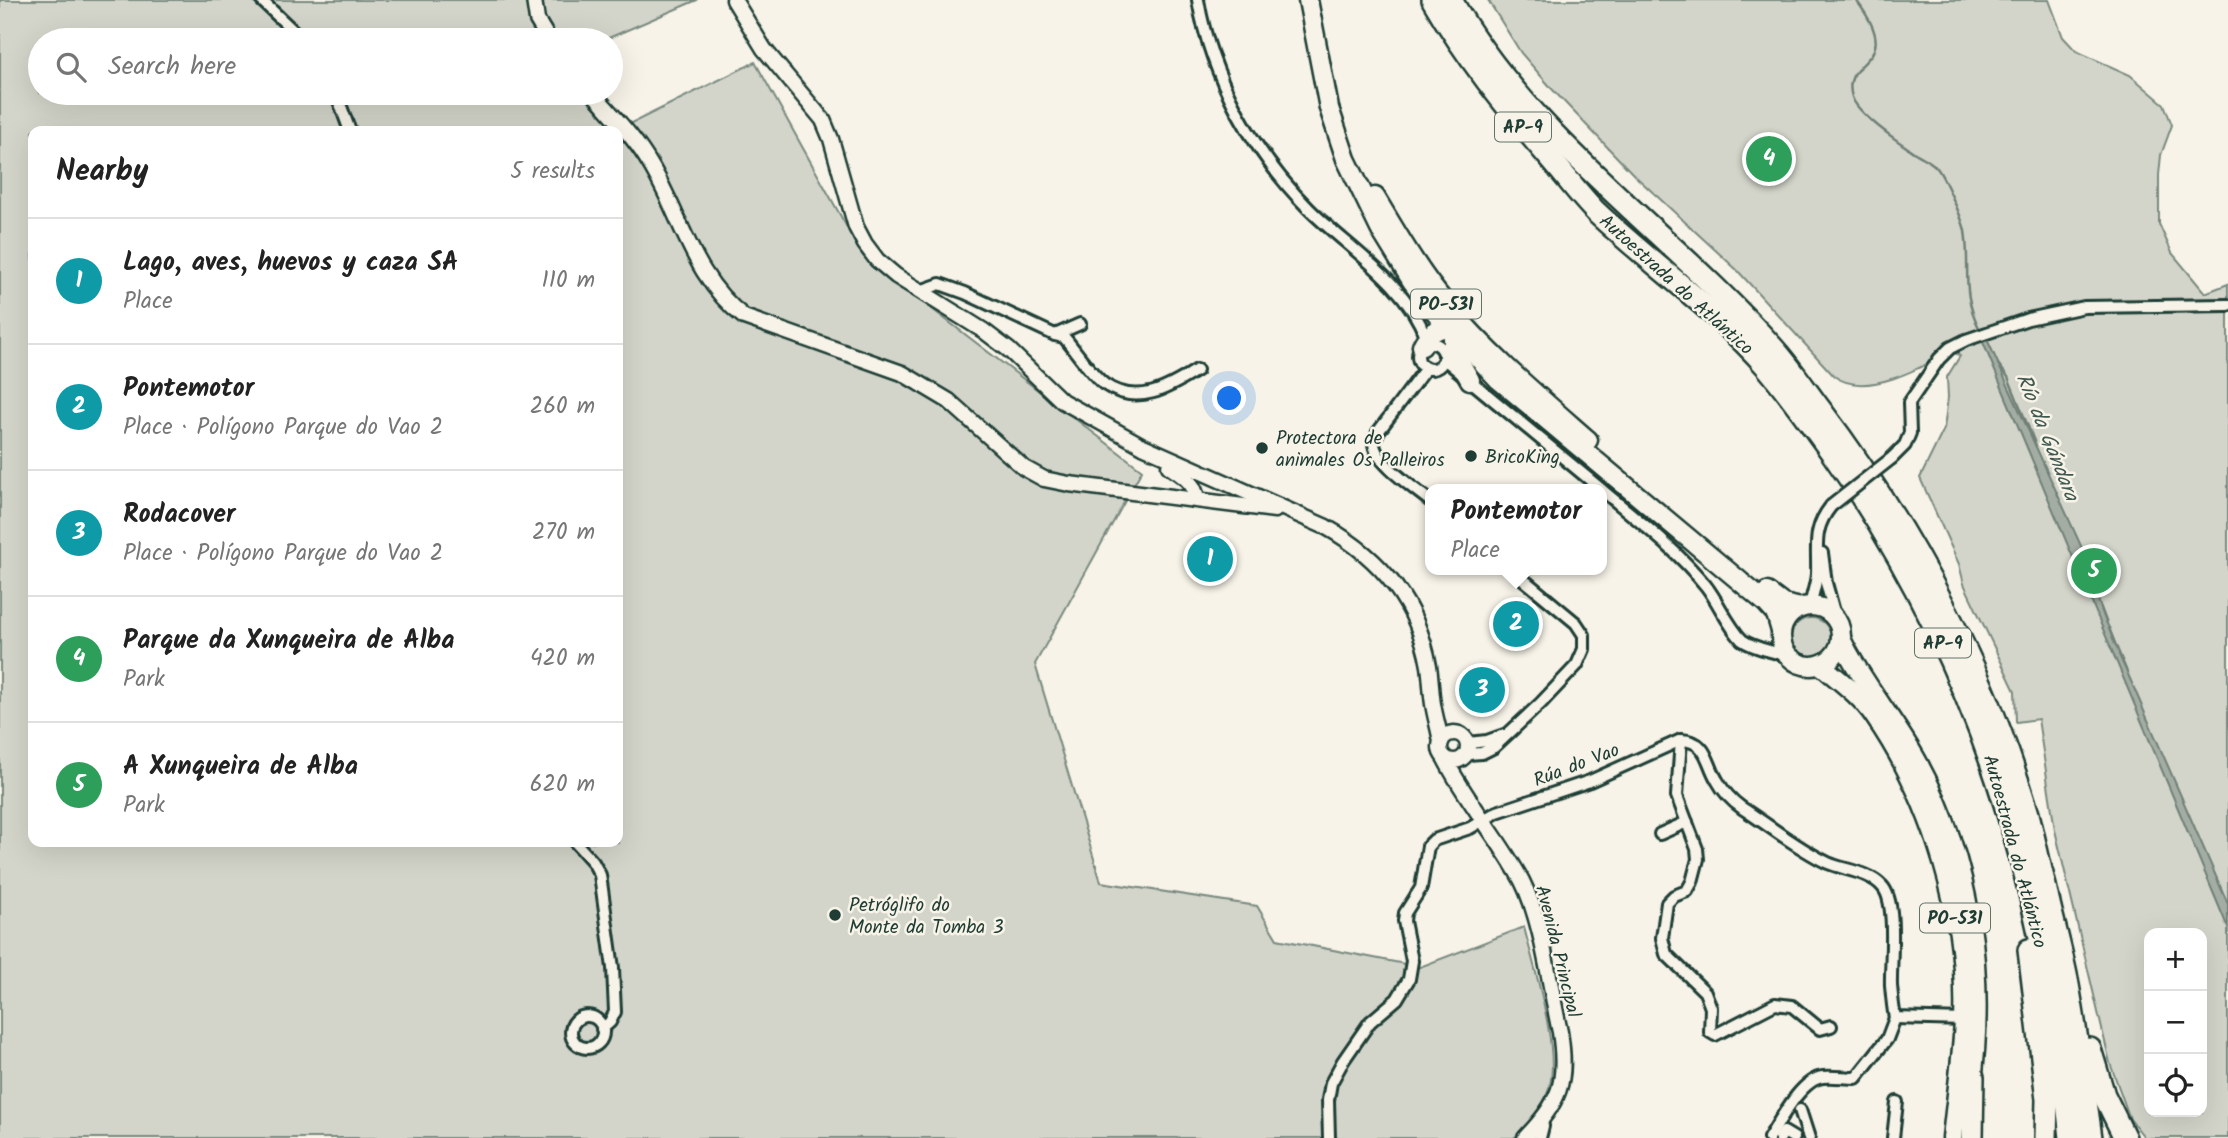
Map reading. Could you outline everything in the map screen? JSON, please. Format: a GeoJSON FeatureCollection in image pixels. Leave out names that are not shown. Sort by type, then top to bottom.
{"type":"FeatureCollection","features":[{"type":"Feature","properties":{"kind":"highway","name":"Autoestrada do Atlántico"},"geometry":{"type":"LineString","coordinates":[[1433,0],[1457,40],[1501,102],[1595,210],[1715,315],[1766,366],[1807,418],[1883,530],[1920,596],[1959,677],[2011,818],[2035,909],[2056,1018],[2071,1138]]}},
{"type":"Feature","properties":{"kind":"highway","name":"Autoestrada do Atlántico"},"geometry":{"type":"LineString","coordinates":[[1451,0],[1512,88],[1575,154],[1717,289],[1777,352],[1835,428],[1889,510],[1959,636],[1996,724],[2028,816],[2067,982],[2091,1138]]}},
{"type":"Feature","properties":{"kind":"highway"},"geometry":{"type":"LineString","coordinates":[[1995,769],[2032,968],[2047,1099],[2046,1138]]}},
{"type":"Feature","properties":{"kind":"highway"},"geometry":{"type":"LineString","coordinates":[[2028,816],[2044,849],[2096,1071],[2113,1118],[2125,1138]]}},
{"type":"Feature","properties":{"kind":"highway"},"geometry":{"type":"LineString","coordinates":[[1972,1138],[1973,1077]]}},
{"type":"Feature","properties":{"kind":"main road","name":"PO-531"},"geometry":{"type":"LineString","coordinates":[[1308,0],[1319,62],[1338,136],[1361,193],[1409,273],[1454,331],[1499,379],[1766,603],[1776,614],[1784,650],[1788,656],[1804,666],[1821,665],[1854,693],[1874,715],[1916,790],[1940,852],[1961,950],[1964,1020],[1952,1138]]}},
{"type":"Feature","properties":{"kind":"main road","name":"PO-531"},"geometry":{"type":"LineString","coordinates":[[1315,0],[1343,129],[1368,186],[1419,269],[1446,304],[1482,342],[1621,469],[1783,604],[1819,607],[1836,619],[1841,639],[1860,675],[1893,719],[1918,762],[1962,874],[1976,958],[1978,989],[1973,1077],[1965,1138]]}},
{"type":"Feature","properties":{"kind":"main road"},"geometry":{"type":"LineString","coordinates":[[1398,234],[1403,257],[1424,314],[1425,340]]}},
{"type":"Feature","properties":{"kind":"main road"},"geometry":{"type":"LineString","coordinates":[[1425,340],[1445,327],[1464,337],[1506,379],[1659,508],[1677,522],[1694,530]]}},
{"type":"Feature","properties":{"kind":"main road"},"geometry":{"type":"LineString","coordinates":[[1454,331],[1456,355],[1470,380]]}},
{"type":"Feature","properties":{"kind":"main road"},"geometry":{"type":"LineString","coordinates":[[1781,633],[1788,617],[1805,607]]}},
{"type":"Feature","properties":{"kind":"main road"},"geometry":{"type":"LineString","coordinates":[[1821,665],[1835,654],[1841,639]]}},
{"type":"Feature","properties":{"kind":"street"},"geometry":{"type":"LineString","coordinates":[[261,0],[290,28]]}},
{"type":"Feature","properties":{"kind":"street"},"geometry":{"type":"LineString","coordinates":[[534,0],[537,20],[542,28]]}},
{"type":"Feature","properties":{"kind":"street"},"geometry":{"type":"LineString","coordinates":[[734,0],[764,49],[823,120],[856,227],[877,260],[1009,350],[1062,401],[1143,446],[1351,541],[1373,559],[1406,600],[1423,642],[1434,712],[1446,738],[1461,735],[1459,754],[1482,753],[1494,747],[1577,665],[1584,649],[1584,635],[1576,623],[1518,575]]}},
{"type":"Feature","properties":{"kind":"street"},"geometry":{"type":"LineString","coordinates":[[1198,0],[1202,24],[1219,71],[1236,108],[1275,172],[1310,209],[1390,282],[1413,313],[1425,340],[1438,345],[1443,351],[1444,359],[1439,366],[1426,368],[1378,432],[1374,443],[1378,456],[1385,464],[1425,497]]}},
{"type":"Feature","properties":{"kind":"street"},"geometry":{"type":"LineString","coordinates":[[340,105],[348,126]]}},
{"type":"Feature","properties":{"kind":"street"},"geometry":{"type":"LineString","coordinates":[[603,105],[620,126]]}},
{"type":"Feature","properties":{"kind":"street"},"geometry":{"type":"LineString","coordinates":[[623,130],[649,162],[705,276],[727,304],[744,317],[902,373],[949,401],[1024,468],[1044,479],[1214,503],[1286,510]]}},
{"type":"Feature","properties":{"kind":"street"},"geometry":{"type":"LineString","coordinates":[[1390,282],[1409,273]]}},
{"type":"Feature","properties":{"kind":"street"},"geometry":{"type":"LineString","coordinates":[[920,290],[940,284],[1064,337],[1104,384],[1122,392],[1139,394],[1166,389],[1197,370]]}},
{"type":"Feature","properties":{"kind":"street"},"geometry":{"type":"LineString","coordinates":[[1805,607],[1817,575],[1818,527],[1821,518],[1830,506],[1892,458],[1905,444],[1910,433],[1909,403],[1938,359],[1950,348],[2028,318],[2084,307],[2228,304]]}},
{"type":"Feature","properties":{"kind":"street"},"geometry":{"type":"LineString","coordinates":[[1055,335],[1080,324]]}},
{"type":"Feature","properties":{"kind":"street"},"geometry":{"type":"LineString","coordinates":[[1425,340],[1419,358],[1426,368]]}},
{"type":"Feature","properties":{"kind":"street"},"geometry":{"type":"LineString","coordinates":[[1444,359],[1596,484]]}},
{"type":"Feature","properties":{"kind":"street"},"geometry":{"type":"LineString","coordinates":[[1143,446],[1185,477],[1194,487],[1196,494]]}},
{"type":"Feature","properties":{"kind":"street"},"geometry":{"type":"LineString","coordinates":[[1180,498],[1225,484]]}},
{"type":"Feature","properties":{"kind":"street"},"geometry":{"type":"LineString","coordinates":[[1214,503],[1225,492],[1225,484]]}},
{"type":"Feature","properties":{"kind":"street"},"geometry":{"type":"LineString","coordinates":[[1607,493],[1666,543],[1707,587],[1737,635],[1760,649],[1788,656]]}},
{"type":"Feature","properties":{"kind":"street"},"geometry":{"type":"LineString","coordinates":[[1818,527],[1826,583],[1836,619]]}},
{"type":"Feature","properties":{"kind":"street"},"geometry":{"type":"LineString","coordinates":[[1745,642],[1764,645],[1772,643],[1781,633]]}},
{"type":"Feature","properties":{"kind":"street","name":"Avenida Principal"},"geometry":{"type":"LineString","coordinates":[[1446,738],[1440,747],[1459,754],[1456,779],[1515,870],[1528,895],[1560,1032],[1563,1052],[1562,1077],[1556,1098],[1542,1120],[1525,1138]]}},
{"type":"Feature","properties":{"kind":"street"},"geometry":{"type":"LineString","coordinates":[[1769,1138],[1813,1079],[1856,1078],[1887,1039],[1895,1018],[1891,986],[1893,933],[1888,896],[1882,886],[1872,879],[1827,862],[1733,802],[1716,779],[1710,762],[1699,745],[1691,740],[1681,740],[1677,796],[1697,849],[1698,859],[1692,882],[1686,891],[1674,896],[1667,903],[1662,938],[1667,954],[1704,992],[1711,1008],[1710,1032],[1721,1034],[1743,1018],[1783,1003],[1792,1006],[1820,1029],[1831,1026]]}},
{"type":"Feature","properties":{"kind":"street","name":"Rúa do Vao"},"geometry":{"type":"LineString","coordinates":[[1329,1138],[1328,1100],[1331,1083],[1370,1022],[1397,999],[1409,979],[1412,961],[1404,921],[1405,913],[1420,888],[1428,846],[1434,840],[1452,835],[1515,805],[1590,781],[1681,740]]}},
{"type":"Feature","properties":{"kind":"street"},"geometry":{"type":"LineString","coordinates":[[1660,834],[1687,822]]}},
{"type":"Feature","properties":{"kind":"street"},"geometry":{"type":"LineString","coordinates":[[580,847],[600,875],[604,897],[615,1012],[610,1023],[602,1029]]}},
{"type":"Feature","properties":{"kind":"street"},"geometry":{"type":"LineString","coordinates":[[1895,1018],[1964,1020]]}},
{"type":"Feature","properties":{"kind":"street"},"geometry":{"type":"LineString","coordinates":[[1893,1138],[1897,1102]]}},
{"type":"Feature","properties":{"kind":"street"},"geometry":{"type":"LineString","coordinates":[[1800,1110],[1809,1138]]}},
{"type":"Feature","properties":{"kind":"street"},"geometry":{"type":"LineString","coordinates":[[1540,1138],[1542,1120]]}},
{"type":"Feature","properties":{"kind":"street"},"geometry":{"type":"LineString","coordinates":[[1780,1138],[1784,1132],[1794,1138]]}},
{"type":"Feature","properties":{"kind":"shaded area"},"geometry":{"type":"Polygon","coordinates":[[[0,0],[697,0],[623,32],[623,28],[28,28],[28,105],[595,105],[612,126],[28,126],[28,847],[623,847],[623,128],[755,62],[863,256],[1142,470],[1035,664],[1101,882],[1257,906],[1277,939],[1420,967],[1524,927],[1544,1006],[1552,1068],[1548,1093],[1535,1114],[1514,1138],[0,1138],[0,0]]]}},
{"type":"Feature","properties":{"kind":"shaded area"},"geometry":{"type":"Polygon","coordinates":[[[1488,0],[2049,0],[2063,37],[2076,51],[2130,75],[2164,104],[2172,125],[2161,155],[2159,224],[2172,253],[2205,293],[2228,284],[2228,1138],[2145,1138],[2130,1119],[2110,1063],[2055,830],[2038,719],[2016,722],[2015,691],[1964,584],[1959,564],[1920,478],[1944,429],[1948,397],[1947,377],[1960,356],[1951,351],[1893,379],[1877,383],[1847,382],[1834,376],[1737,270],[1634,175],[1521,53],[1488,0]]]}},
{"type":"Feature","properties":{"kind":"shaded area"},"geometry":{"type":"Polygon","coordinates":[[[1986,337],[2082,548],[2101,609],[2228,904],[2228,928],[1982,340],[1986,337]]]}},
{"type":"Feature","properties":{"kind":"shaded area"},"geometry":{"type":"Polygon","coordinates":[[[1811,618],[1825,624],[1831,638],[1825,652],[1811,658],[1797,652],[1791,638],[1797,624],[1811,618]]]}},
{"type":"Feature","properties":{"kind":"waterway","name":"Río da Gándara"},"geometry":{"type":"LineString","coordinates":[[1856,0],[1870,22],[1875,38],[1874,49],[1869,58],[1854,74],[1851,84],[1852,97],[1855,104],[1870,119],[1932,164],[1940,173],[1965,231],[1968,291],[1980,330]]}},
{"type":"Feature","properties":{"kind":"waterway","name":"Río da Gándara"},"geometry":{"type":"LineString","coordinates":[[1998,364],[2008,377],[2036,446]]}},
{"type":"Feature","properties":{"kind":"waterway","name":"Río da Gándara"},"geometry":{"type":"LineString","coordinates":[[2101,608],[2106,622]]}},
{"type":"Feature","properties":{"kind":"waterway","name":"Río da Gándara"},"geometry":{"type":"LineString","coordinates":[[2109,628],[2115,644]]}},
{"type":"Feature","properties":{"kind":"waterway","name":"Río da Gándara"},"geometry":{"type":"LineString","coordinates":[[2119,654],[2126,670]]}},
{"type":"Feature","properties":{"kind":"place","name":"Parque da Xunqueira de Alba"},"geometry":{"type":"Point","coordinates":[1769,159]}},
{"type":"Feature","properties":{"kind":"place","name":"Protectora de animales Os Palleiros"},"geometry":{"type":"Point","coordinates":[1262,448]}},
{"type":"Feature","properties":{"kind":"place","name":"BricoKing"},"geometry":{"type":"Point","coordinates":[1471,456]}},
{"type":"Feature","properties":{"kind":"place","name":"Lago, aves, huevos y caza SA"},"geometry":{"type":"Point","coordinates":[1210,559]}},
{"type":"Feature","properties":{"kind":"place","name":"A Xunqueira de Alba"},"geometry":{"type":"Point","coordinates":[2094,571]}},
{"type":"Feature","properties":{"kind":"place","name":"Pontemotor"},"geometry":{"type":"Point","coordinates":[1516,624]}},
{"type":"Feature","properties":{"kind":"place","name":"Rodacover"},"geometry":{"type":"Point","coordinates":[1482,690]}},
{"type":"Feature","properties":{"kind":"place","name":"Petróglifo do Monte da Tomba 3"},"geometry":{"type":"Point","coordinates":[835,915]}}]}
